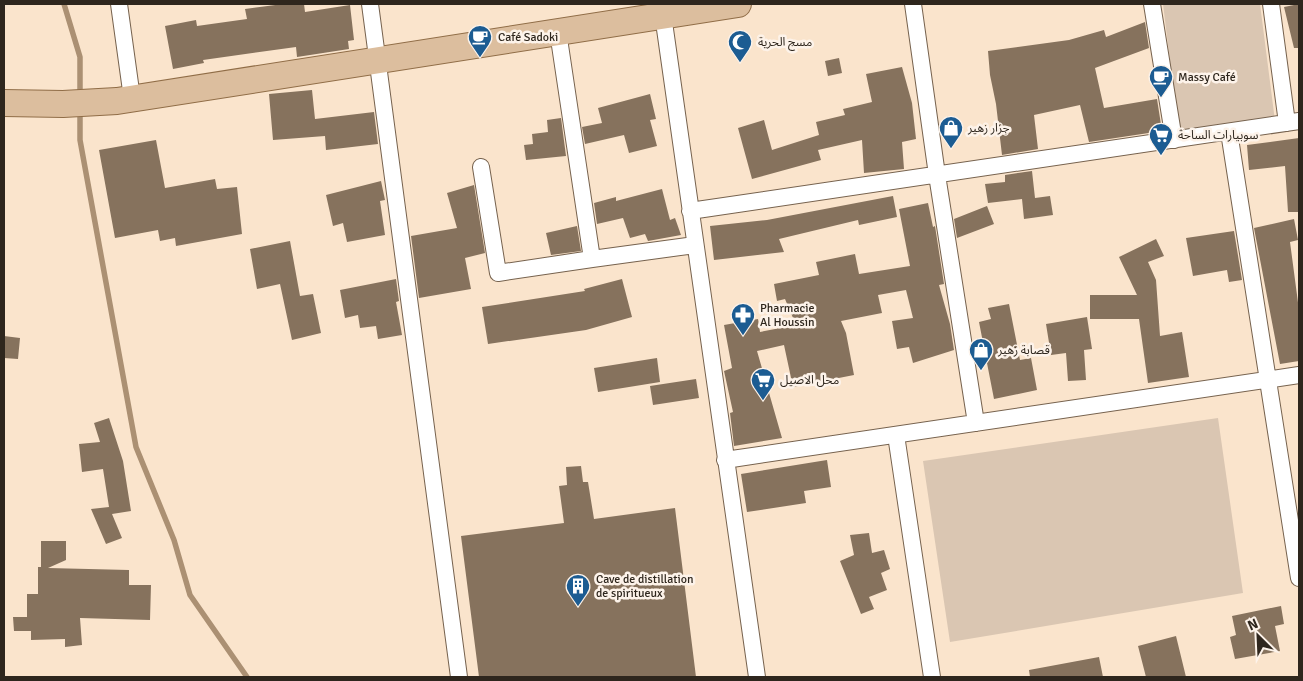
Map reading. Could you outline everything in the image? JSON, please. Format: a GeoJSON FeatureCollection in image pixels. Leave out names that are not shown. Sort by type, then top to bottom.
{"type":"FeatureCollection","features":[{"type":"Feature","properties":{"kind":"main road"},"geometry":{"type":"LineString","coordinates":[[4,103],[63,104],[124,100],[378,62],[558,32],[662,10],[738,4]]}},
{"type":"Feature","properties":{"kind":"street"},"geometry":{"type":"LineString","coordinates":[[119,4],[124,100]]}},
{"type":"Feature","properties":{"kind":"street"},"geometry":{"type":"LineString","coordinates":[[370,4],[460,677]]}},
{"type":"Feature","properties":{"kind":"street"},"geometry":{"type":"LineString","coordinates":[[913,4],[937,174],[976,423]]}},
{"type":"Feature","properties":{"kind":"street"},"geometry":{"type":"LineString","coordinates":[[1152,4],[1174,140]]}},
{"type":"Feature","properties":{"kind":"street"},"geometry":{"type":"LineString","coordinates":[[690,211],[1293,122],[1271,4]]}},
{"type":"Feature","properties":{"kind":"street"},"geometry":{"type":"LineString","coordinates":[[662,10],[757,677]]}},
{"type":"Feature","properties":{"kind":"street"},"geometry":{"type":"LineString","coordinates":[[558,32],[592,259]]}},
{"type":"Feature","properties":{"kind":"street"},"geometry":{"type":"LineString","coordinates":[[1229,132],[1270,380],[1299,578]]}},
{"type":"Feature","properties":{"kind":"street"},"geometry":{"type":"LineString","coordinates":[[481,167],[498,274],[695,245]]}},
{"type":"Feature","properties":{"kind":"street"},"geometry":{"type":"LineString","coordinates":[[725,460],[1299,375]]}},
{"type":"Feature","properties":{"kind":"street"},"geometry":{"type":"LineString","coordinates":[[896,435],[932,677]]}},
{"type":"Feature","properties":{"kind":"shaded area"},"geometry":{"type":"Polygon","coordinates":[[[1163,4],[1260,4],[1275,121],[1179,135],[1163,4]]]}},
{"type":"Feature","properties":{"kind":"shaded area"},"geometry":{"type":"Polygon","coordinates":[[[1218,418],[1243,593],[950,642],[923,461],[1218,418]]]}},
{"type":"Feature","properties":{"kind":"building"},"geometry":{"type":"Polygon","coordinates":[[[283,4],[304,4],[305,12],[350,5],[354,40],[348,41],[349,49],[297,57],[296,47],[203,60],[204,63],[173,69],[165,26],[196,20],[197,26],[247,19],[245,9],[283,4]]]}},
{"type":"Feature","properties":{"kind":"building"},"geometry":{"type":"Polygon","coordinates":[[[1299,4],[1299,48],[1294,48],[1284,7],[1299,4]]]}},
{"type":"Feature","properties":{"kind":"building"},"geometry":{"type":"Polygon","coordinates":[[[1145,22],[1149,48],[1095,68],[1104,108],[1157,99],[1162,131],[1089,142],[1080,105],[1034,115],[1038,149],[1002,155],[988,51],[1069,40],[1104,30],[1106,37],[1145,22]]]}},
{"type":"Feature","properties":{"kind":"building"},"geometry":{"type":"Polygon","coordinates":[[[839,58],[842,73],[828,76],[825,61],[839,58]]]}},
{"type":"Feature","properties":{"kind":"building"},"geometry":{"type":"Polygon","coordinates":[[[902,67],[912,103],[916,139],[902,142],[904,169],[864,173],[862,140],[818,150],[821,160],[752,179],[738,128],[764,120],[772,150],[819,135],[816,122],[845,115],[843,109],[872,102],[866,74],[902,67]]]}},
{"type":"Feature","properties":{"kind":"building"},"geometry":{"type":"Polygon","coordinates":[[[312,90],[315,119],[374,112],[378,144],[326,150],[325,136],[273,140],[269,94],[312,90]]]}},
{"type":"Feature","properties":{"kind":"building"},"geometry":{"type":"Polygon","coordinates":[[[650,94],[656,119],[650,120],[657,146],[629,153],[624,135],[585,144],[582,127],[602,123],[598,108],[650,94]]]}},
{"type":"Feature","properties":{"kind":"building"},"geometry":{"type":"Polygon","coordinates":[[[561,118],[566,156],[526,160],[524,145],[533,144],[532,134],[548,132],[547,120],[561,118]]]}},
{"type":"Feature","properties":{"kind":"building"},"geometry":{"type":"Polygon","coordinates":[[[1299,138],[1299,212],[1288,212],[1285,166],[1249,170],[1247,145],[1299,138]]]}},
{"type":"Feature","properties":{"kind":"building"},"geometry":{"type":"Polygon","coordinates":[[[156,140],[165,188],[215,179],[217,189],[237,187],[242,234],[176,246],[175,238],[160,241],[158,230],[115,238],[99,150],[156,140]]]}},
{"type":"Feature","properties":{"kind":"building"},"geometry":{"type":"Polygon","coordinates":[[[1032,171],[1035,198],[1050,196],[1053,215],[1024,219],[1022,199],[988,203],[985,184],[1005,182],[1005,175],[1032,171]]]}},
{"type":"Feature","properties":{"kind":"building"},"geometry":{"type":"Polygon","coordinates":[[[381,181],[385,200],[380,201],[385,235],[347,242],[343,223],[333,226],[326,195],[381,181]]]}},
{"type":"Feature","properties":{"kind":"building"},"geometry":{"type":"Polygon","coordinates":[[[474,185],[485,253],[465,258],[471,289],[419,298],[411,236],[457,228],[447,193],[474,185]]]}},
{"type":"Feature","properties":{"kind":"building"},"geometry":{"type":"Polygon","coordinates":[[[662,189],[670,220],[675,218],[681,235],[648,241],[645,234],[630,238],[623,218],[597,224],[594,203],[616,197],[616,201],[662,189]]]}},
{"type":"Feature","properties":{"kind":"building"},"geometry":{"type":"Polygon","coordinates":[[[893,196],[897,217],[859,225],[858,220],[779,239],[784,252],[714,260],[710,226],[767,220],[893,196]]]}},
{"type":"Feature","properties":{"kind":"building"},"geometry":{"type":"Polygon","coordinates":[[[928,203],[933,227],[935,226],[944,284],[939,285],[950,324],[954,350],[913,363],[909,347],[897,349],[892,321],[913,318],[906,290],[878,295],[882,313],[841,321],[846,333],[854,375],[793,387],[784,345],[757,351],[782,438],[734,446],[730,413],[733,412],[724,371],[732,368],[724,325],[758,319],[760,332],[796,325],[785,299],[777,301],[774,284],[819,275],[816,262],[855,254],[859,274],[910,266],[899,209],[928,203]]]}},
{"type":"Feature","properties":{"kind":"building"},"geometry":{"type":"Polygon","coordinates":[[[987,206],[994,224],[957,238],[954,219],[987,206]]]}},
{"type":"Feature","properties":{"kind":"building"},"geometry":{"type":"Polygon","coordinates":[[[1294,219],[1298,240],[1290,242],[1299,310],[1299,361],[1280,364],[1254,228],[1294,219]]]}},
{"type":"Feature","properties":{"kind":"building"},"geometry":{"type":"Polygon","coordinates":[[[577,226],[581,251],[551,255],[546,233],[577,226]]]}},
{"type":"Feature","properties":{"kind":"building"},"geometry":{"type":"Polygon","coordinates":[[[1234,231],[1242,280],[1229,282],[1227,270],[1193,276],[1186,238],[1234,231]]]}},
{"type":"Feature","properties":{"kind":"building"},"geometry":{"type":"Polygon","coordinates":[[[1156,239],[1164,256],[1148,262],[1156,280],[1160,336],[1182,332],[1189,377],[1148,383],[1139,319],[1090,319],[1090,295],[1137,295],[1119,257],[1156,239]]]}},
{"type":"Feature","properties":{"kind":"building"},"geometry":{"type":"Polygon","coordinates":[[[290,241],[300,296],[313,294],[321,333],[292,340],[280,284],[257,289],[250,249],[290,241]]]}},
{"type":"Feature","properties":{"kind":"building"},"geometry":{"type":"Polygon","coordinates":[[[396,279],[399,301],[396,302],[402,335],[378,339],[376,326],[360,328],[358,315],[345,318],[340,290],[396,279]]]}},
{"type":"Feature","properties":{"kind":"building"},"geometry":{"type":"Polygon","coordinates":[[[622,279],[632,317],[586,330],[488,344],[482,307],[585,291],[584,289],[622,279]]]}},
{"type":"Feature","properties":{"kind":"building"},"geometry":{"type":"Polygon","coordinates":[[[1009,304],[1020,360],[1031,358],[1037,390],[994,399],[979,322],[991,319],[988,308],[1009,304]]]}},
{"type":"Feature","properties":{"kind":"building"},"geometry":{"type":"Polygon","coordinates":[[[1087,317],[1092,349],[1084,350],[1086,380],[1068,381],[1066,353],[1051,355],[1046,324],[1087,317]]]}},
{"type":"Feature","properties":{"kind":"building"},"geometry":{"type":"Polygon","coordinates":[[[4,336],[20,338],[18,359],[4,358],[4,336]]]}},
{"type":"Feature","properties":{"kind":"building"},"geometry":{"type":"Polygon","coordinates":[[[657,358],[660,382],[598,392],[594,368],[657,358]]]}},
{"type":"Feature","properties":{"kind":"building"},"geometry":{"type":"Polygon","coordinates":[[[696,379],[699,398],[653,405],[650,386],[696,379]]]}},
{"type":"Feature","properties":{"kind":"building"},"geometry":{"type":"Polygon","coordinates":[[[109,418],[123,461],[131,511],[112,514],[122,538],[106,544],[91,509],[109,507],[103,469],[82,472],[79,444],[100,442],[94,423],[109,418]]]}},
{"type":"Feature","properties":{"kind":"building"},"geometry":{"type":"Polygon","coordinates":[[[827,460],[831,487],[804,491],[806,503],[747,512],[741,474],[827,460]]]}},
{"type":"Feature","properties":{"kind":"building","name":"Cave de distillation de spiritueux"},"geometry":{"type":"Polygon","coordinates":[[[581,466],[583,482],[588,482],[594,519],[675,508],[696,677],[479,677],[461,536],[564,523],[559,486],[567,485],[566,467],[581,466]]]}},
{"type":"Feature","properties":{"kind":"building"},"geometry":{"type":"Polygon","coordinates":[[[869,533],[872,553],[884,550],[890,569],[881,573],[887,590],[869,597],[874,609],[861,614],[840,561],[854,555],[850,535],[869,533]]]}},
{"type":"Feature","properties":{"kind":"building"},"geometry":{"type":"Polygon","coordinates":[[[41,541],[66,541],[66,560],[48,568],[129,570],[129,585],[151,585],[150,620],[80,618],[82,645],[65,647],[65,639],[31,640],[31,631],[14,631],[13,617],[27,617],[27,594],[38,594],[38,567],[41,567],[41,541]]]}},
{"type":"Feature","properties":{"kind":"building"},"geometry":{"type":"Polygon","coordinates":[[[1281,606],[1284,624],[1275,626],[1280,651],[1235,659],[1230,637],[1236,635],[1232,616],[1281,606]]]}},
{"type":"Feature","properties":{"kind":"building"},"geometry":{"type":"Polygon","coordinates":[[[1176,636],[1186,677],[1146,677],[1138,646],[1176,636]]]}},
{"type":"Feature","properties":{"kind":"building"},"geometry":{"type":"Polygon","coordinates":[[[1099,657],[1103,677],[1030,677],[1029,670],[1099,657]]]}},
{"type":"Feature","properties":{"kind":"waterway"},"geometry":{"type":"LineString","coordinates":[[64,4],[80,57],[80,98]]}},
{"type":"Feature","properties":{"kind":"waterway"},"geometry":{"type":"LineString","coordinates":[[80,109],[80,140],[136,447],[174,540],[190,595],[247,677]]}},
{"type":"Feature","properties":{"kind":"place","name":"Café Sadoki"},"geometry":{"type":"Point","coordinates":[480,58]}},
{"type":"Feature","properties":{"kind":"place","name":"مسج الحرية"},"geometry":{"type":"Point","coordinates":[740,63]}},
{"type":"Feature","properties":{"kind":"place","name":"Massy Café"},"geometry":{"type":"Point","coordinates":[1161,98]}},
{"type":"Feature","properties":{"kind":"place","name":"جزار زهير"},"geometry":{"type":"Point","coordinates":[951,149]}},
{"type":"Feature","properties":{"kind":"place","name":"سوبيارات الساحة"},"geometry":{"type":"Point","coordinates":[1161,156]}},
{"type":"Feature","properties":{"kind":"place","name":"Pharmacie Al Houssin"},"geometry":{"type":"Point","coordinates":[743,336]}},
{"type":"Feature","properties":{"kind":"place","name":"قصابة زهير"},"geometry":{"type":"Point","coordinates":[981,371]}},
{"type":"Feature","properties":{"kind":"place","name":"محل الاصيل"},"geometry":{"type":"Point","coordinates":[763,401]}},
{"type":"Feature","properties":{"kind":"place","name":"Cave de distillation de spiritueux"},"geometry":{"type":"Point","coordinates":[578,607]}}]}
